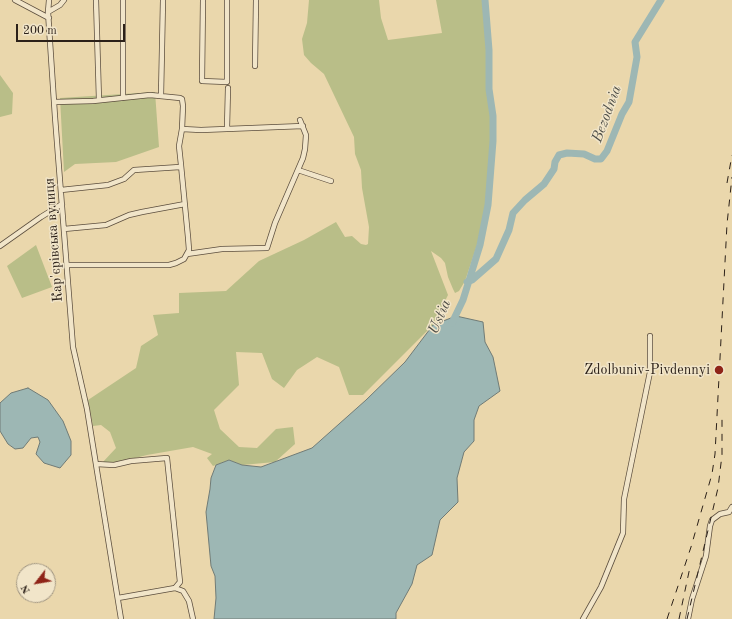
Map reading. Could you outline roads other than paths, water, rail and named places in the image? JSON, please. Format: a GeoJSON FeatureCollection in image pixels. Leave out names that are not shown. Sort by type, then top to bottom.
{"type":"FeatureCollection","features":[{"type":"Feature","properties":{"kind":"street"},"geometry":{"type":"LineString","coordinates":[[15,0],[49,18]]}},
{"type":"Feature","properties":{"kind":"street","name":"Кар'єрівська вулиця"},"geometry":{"type":"LineString","coordinates":[[49,0],[48,12],[54,102],[73,347],[87,409],[121,619]]}},
{"type":"Feature","properties":{"kind":"street"},"geometry":{"type":"LineString","coordinates":[[48,12],[60,6],[64,0]]}},
{"type":"Feature","properties":{"kind":"street"},"geometry":{"type":"LineString","coordinates":[[96,0],[99,100]]}},
{"type":"Feature","properties":{"kind":"street"},"geometry":{"type":"LineString","coordinates":[[123,0],[123,98]]}},
{"type":"Feature","properties":{"kind":"street"},"geometry":{"type":"LineString","coordinates":[[161,96],[163,0]]}},
{"type":"Feature","properties":{"kind":"street"},"geometry":{"type":"LineString","coordinates":[[203,0],[202,81],[227,82],[227,0]]}},
{"type":"Feature","properties":{"kind":"street"},"geometry":{"type":"LineString","coordinates":[[255,66],[256,0]]}},
{"type":"Feature","properties":{"kind":"street"},"geometry":{"type":"LineString","coordinates":[[227,128],[228,88]]}},
{"type":"Feature","properties":{"kind":"street"},"geometry":{"type":"LineString","coordinates":[[54,102],[99,100],[150,95],[182,99],[183,106],[182,129],[179,146],[189,250],[184,259],[169,265],[67,265]]}},
{"type":"Feature","properties":{"kind":"street"},"geometry":{"type":"LineString","coordinates":[[187,254],[222,249],[267,248],[275,223],[306,149],[306,135],[300,120]]}},
{"type":"Feature","properties":{"kind":"street"},"geometry":{"type":"LineString","coordinates":[[182,129],[201,130],[303,126]]}},
{"type":"Feature","properties":{"kind":"street"},"geometry":{"type":"LineString","coordinates":[[61,190],[108,185],[124,179],[134,170],[177,168],[181,165]]}},
{"type":"Feature","properties":{"kind":"street"},"geometry":{"type":"LineString","coordinates":[[298,170],[331,181]]}},
{"type":"Feature","properties":{"kind":"street"},"geometry":{"type":"LineString","coordinates":[[0,246],[62,204]]}},
{"type":"Feature","properties":{"kind":"street"},"geometry":{"type":"LineString","coordinates":[[64,229],[106,225],[129,215],[185,204]]}},
{"type":"Feature","properties":{"kind":"street"},"geometry":{"type":"LineString","coordinates":[[583,619],[601,587],[623,533],[624,499],[650,372],[650,336]]}},
{"type":"Feature","properties":{"kind":"street"},"geometry":{"type":"LineString","coordinates":[[96,464],[114,465],[131,461],[167,458],[180,582],[175,588]]}},
{"type":"Feature","properties":{"kind":"street"},"geometry":{"type":"LineString","coordinates":[[688,619],[692,599],[706,556],[712,520],[717,516],[729,512],[732,507]]}},
{"type":"Feature","properties":{"kind":"street"},"geometry":{"type":"LineString","coordinates":[[118,598],[175,588],[183,591],[189,601],[193,619]]}},
{"type":"Feature","properties":{"kind":"water"},"geometry":{"type":"Polygon","coordinates":[[[456,316],[483,322],[485,342],[493,357],[500,391],[479,406],[474,420],[474,441],[464,452],[457,478],[458,502],[440,520],[432,555],[417,565],[412,584],[396,613],[396,619],[214,619],[216,598],[215,576],[211,566],[206,512],[211,478],[216,465],[229,460],[242,465],[261,467],[312,448],[366,400],[405,362],[433,325],[456,316]]]}},
{"type":"Feature","properties":{"kind":"water"},"geometry":{"type":"Polygon","coordinates":[[[28,388],[48,400],[63,421],[71,441],[71,455],[60,468],[44,463],[36,454],[40,442],[38,437],[31,438],[23,448],[15,449],[8,444],[0,431],[0,403],[11,393],[28,388]]]}},
{"type":"Feature","properties":{"kind":"waterway","name":"Ustia"},"geometry":{"type":"LineString","coordinates":[[452,323],[463,300],[480,245],[488,205],[493,141],[493,116],[489,89],[489,50],[485,0]]}},
{"type":"Feature","properties":{"kind":"waterway","name":"Bezodnia"},"geometry":{"type":"LineString","coordinates":[[467,282],[472,280],[496,259],[509,230],[513,213],[525,200],[544,184],[554,169],[555,162],[559,155],[567,153],[584,154],[595,159],[601,159],[607,151],[622,114],[629,102],[637,57],[635,42],[661,0]]}},
{"type":"Feature","properties":{"kind":"railway"},"geometry":{"type":"LineString","coordinates":[[727,183],[732,155]]}},
{"type":"Feature","properties":{"kind":"railway"},"geometry":{"type":"LineString","coordinates":[[667,619],[691,547],[712,474],[715,454],[727,224],[732,177]]}},
{"type":"Feature","properties":{"kind":"railway"},"geometry":{"type":"LineString","coordinates":[[687,619],[718,488],[722,455],[722,415]]}},
{"type":"Feature","properties":{"kind":"railway"},"geometry":{"type":"LineString","coordinates":[[679,619],[690,567]]}},
{"type":"Feature","properties":{"kind":"place","name":"Zdolbuniv-Pivdennyi"},"geometry":{"type":"Point","coordinates":[719,370]}}]}
